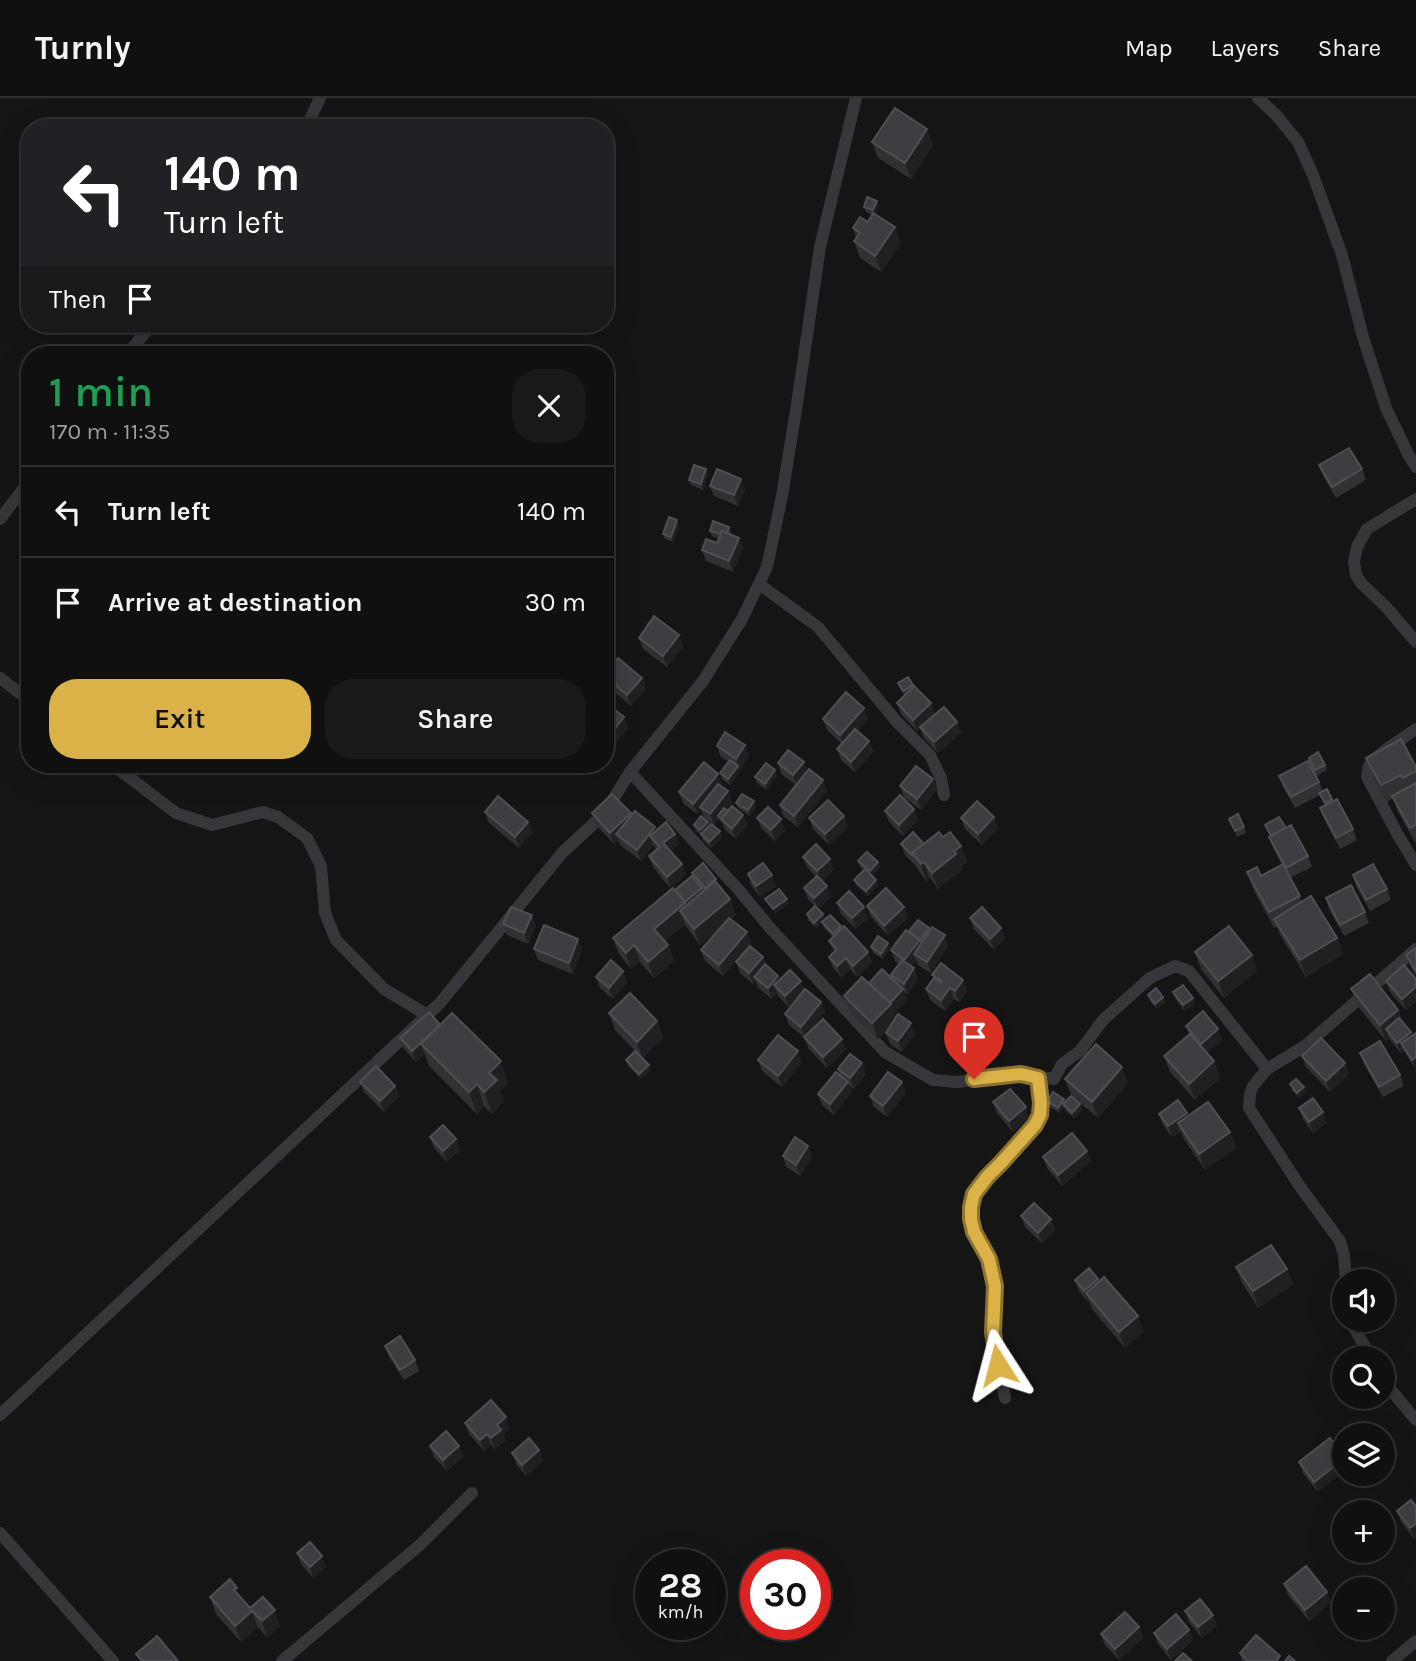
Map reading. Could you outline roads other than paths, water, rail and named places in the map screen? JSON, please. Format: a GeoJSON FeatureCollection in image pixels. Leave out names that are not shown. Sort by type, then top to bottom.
{"type":"FeatureCollection","features":[{"type":"Feature","properties":{"kind":"street"},"geometry":{"type":"LineString","coordinates":[[310,119],[320,98]]}},
{"type":"Feature","properties":{"kind":"street"},"geometry":{"type":"LineString","coordinates":[[0,1415],[440,1003],[562,853],[604,814],[630,772],[703,681],[743,619],[767,567],[782,496],[820,247],[856,98]]}},
{"type":"Feature","properties":{"kind":"street"},"geometry":{"type":"LineString","coordinates":[[1258,98],[1298,142],[1313,175],[1342,255],[1363,337],[1386,408],[1416,467]]}},
{"type":"Feature","properties":{"kind":"street"},"geometry":{"type":"LineString","coordinates":[[0,519],[21,492]]}},
{"type":"Feature","properties":{"kind":"street"},"geometry":{"type":"LineString","coordinates":[[1416,499],[1367,529],[1357,547],[1354,562],[1356,575],[1361,583],[1416,642]]}},
{"type":"Feature","properties":{"kind":"street"},"geometry":{"type":"LineString","coordinates":[[759,584],[818,627],[897,722],[930,755],[941,778],[944,795]]}},
{"type":"Feature","properties":{"kind":"street"},"geometry":{"type":"LineString","coordinates":[[0,678],[21,694]]}},
{"type":"Feature","properties":{"kind":"street"},"geometry":{"type":"LineString","coordinates":[[1416,729],[1372,761],[1367,777],[1416,865]]}},
{"type":"Feature","properties":{"kind":"street"},"geometry":{"type":"LineString","coordinates":[[630,772],[885,1052],[933,1080],[957,1082],[1021,1074],[1054,1079],[1062,1064],[1080,1051],[1103,1020],[1150,978],[1175,966],[1189,971],[1267,1069]]}},
{"type":"Feature","properties":{"kind":"street"},"geometry":{"type":"LineString","coordinates":[[124,773],[176,813],[212,825],[263,812],[278,817],[306,838],[321,866],[325,913],[336,940],[384,989],[427,1016]]}},
{"type":"Feature","properties":{"kind":"street"},"geometry":{"type":"LineString","coordinates":[[1346,1269],[1345,1255],[1340,1241],[1294,1178],[1249,1108],[1250,1094],[1267,1069],[1305,1046],[1416,949]]}},
{"type":"Feature","properties":{"kind":"street"},"geometry":{"type":"LineString","coordinates":[[1005,1398],[993,1332],[995,1286],[989,1259],[974,1232],[971,1207],[974,1194],[987,1177],[1035,1125],[1040,1115],[1041,1103],[1038,1078]]}},
{"type":"Feature","properties":{"kind":"street"},"geometry":{"type":"LineString","coordinates":[[1395,1395],[1416,1420]]}},
{"type":"Feature","properties":{"kind":"street"},"geometry":{"type":"LineString","coordinates":[[282,1661],[421,1544],[472,1493]]}},
{"type":"Feature","properties":{"kind":"street"},"geometry":{"type":"LineString","coordinates":[[0,1533],[113,1661]]}},
{"type":"Feature","properties":{"kind":"street"},"geometry":{"type":"LineString","coordinates":[[1392,1661],[1416,1641]]}}]}
